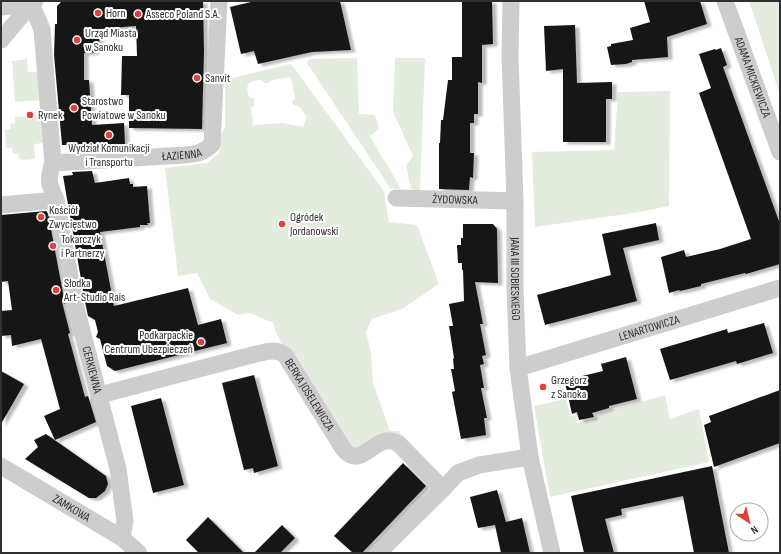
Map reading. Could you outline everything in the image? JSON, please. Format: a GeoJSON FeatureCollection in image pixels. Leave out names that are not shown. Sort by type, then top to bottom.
{"type":"FeatureCollection","features":[{"type":"Feature","properties":{"kind":"street","name":"ŁAZIENNA"},"geometry":{"type":"LineString","coordinates":[[53,163],[184,155],[200,153],[206,150],[212,144],[218,1]]}},
{"type":"Feature","properties":{"kind":"street","name":"ADAMA MICKIEWICZA"},"geometry":{"type":"LineString","coordinates":[[725,1],[780,152]]}},
{"type":"Feature","properties":{"kind":"street"},"geometry":{"type":"LineString","coordinates":[[1,205],[56,200],[51,188],[49,175],[53,163],[42,29],[33,2]]}},
{"type":"Feature","properties":{"kind":"street"},"geometry":{"type":"LineString","coordinates":[[1,7],[33,2]]}},
{"type":"Feature","properties":{"kind":"street"},"geometry":{"type":"LineString","coordinates":[[1,40],[33,2]]}},
{"type":"Feature","properties":{"kind":"street","name":"JANA III SOBIESKIEGO"},"geometry":{"type":"LineString","coordinates":[[515,2],[510,54],[515,202],[515,289],[518,368],[530,457],[552,553]]}},
{"type":"Feature","properties":{"kind":"street","name":"ŻYDOWSKA"},"geometry":{"type":"LineString","coordinates":[[396,198],[515,202]]}},
{"type":"Feature","properties":{"kind":"street","name":"CERKIEWNA"},"geometry":{"type":"LineString","coordinates":[[56,200],[76,304],[118,469],[125,521],[122,538]]}},
{"type":"Feature","properties":{"kind":"street","name":"LENARTOWICZA"},"geometry":{"type":"LineString","coordinates":[[518,368],[780,288]]}},
{"type":"Feature","properties":{"kind":"street","name":"BERKA JOSELEWICZA"},"geometry":{"type":"LineString","coordinates":[[100,395],[279,350],[285,355],[348,455],[353,457],[360,456],[387,440],[398,443],[443,489]]}},
{"type":"Feature","properties":{"kind":"street"},"geometry":{"type":"LineString","coordinates":[[378,553],[458,473],[479,465],[530,457]]}},
{"type":"Feature","properties":{"kind":"street","name":"ZAMKOWA"},"geometry":{"type":"LineString","coordinates":[[1,466],[122,538],[139,553]]}},
{"type":"Feature","properties":{"kind":"shaded area"},"geometry":{"type":"Polygon","coordinates":[[[749,1],[780,1],[780,95],[749,1]]]}},
{"type":"Feature","properties":{"kind":"shaded area"},"geometry":{"type":"Polygon","coordinates":[[[357,58],[359,114],[375,115],[379,129],[370,136],[401,189],[391,189],[307,63],[309,59],[357,58]]]}},
{"type":"Feature","properties":{"kind":"shaded area"},"geometry":{"type":"Polygon","coordinates":[[[395,58],[425,58],[420,191],[411,189],[406,166],[413,156],[393,112],[395,58]]]}},
{"type":"Feature","properties":{"kind":"shaded area"},"geometry":{"type":"Polygon","coordinates":[[[27,59],[28,72],[38,72],[41,100],[15,102],[12,61],[27,59]]]}},
{"type":"Feature","properties":{"kind":"shaded area"},"geometry":{"type":"Polygon","coordinates":[[[290,64],[292,65],[384,191],[389,222],[417,225],[439,284],[402,309],[372,319],[366,332],[371,353],[373,383],[390,431],[399,431],[401,434],[398,436],[357,449],[346,443],[283,346],[273,322],[250,313],[238,315],[210,299],[197,273],[178,276],[165,168],[207,163],[219,153],[221,134],[225,127],[225,80],[290,64]],[[291,77],[272,80],[268,83],[264,83],[261,80],[253,81],[248,84],[249,96],[250,98],[254,98],[254,106],[251,107],[253,125],[283,123],[303,127],[307,116],[301,108],[293,104],[292,102],[295,99],[291,77]]]}},
{"type":"Feature","properties":{"kind":"shaded area"},"geometry":{"type":"Polygon","coordinates":[[[670,91],[669,206],[640,212],[535,227],[532,152],[614,150],[618,92],[670,91]]]}},
{"type":"Feature","properties":{"kind":"shaded area"},"geometry":{"type":"Polygon","coordinates":[[[43,115],[45,143],[34,144],[35,159],[19,159],[18,154],[13,154],[12,148],[6,148],[5,130],[11,129],[10,124],[15,123],[15,117],[43,115]]]}},
{"type":"Feature","properties":{"kind":"shaded area"},"geometry":{"type":"Polygon","coordinates":[[[665,395],[670,419],[699,409],[709,462],[550,497],[534,406],[566,399],[571,416],[575,416],[577,423],[599,417],[598,414],[665,395]]]}},
{"type":"Feature","properties":{"kind":"building"},"geometry":{"type":"Polygon","coordinates":[[[62,1],[203,1],[204,51],[202,129],[129,128],[129,95],[121,95],[122,56],[137,56],[136,26],[100,29],[99,46],[95,46],[95,52],[84,53],[84,80],[89,80],[92,125],[124,123],[125,144],[86,148],[87,151],[72,152],[72,145],[62,145],[54,55],[57,6],[62,1]]]}},
{"type":"Feature","properties":{"kind":"building"},"geometry":{"type":"Polygon","coordinates":[[[255,1],[340,1],[351,50],[312,52],[258,64],[254,51],[241,54],[230,7],[255,1]]]}},
{"type":"Feature","properties":{"kind":"building"},"geometry":{"type":"Polygon","coordinates":[[[462,1],[492,1],[493,44],[482,45],[482,83],[478,82],[478,114],[474,114],[474,123],[470,123],[470,153],[474,153],[473,178],[470,177],[469,190],[439,189],[439,143],[441,120],[443,120],[448,80],[452,80],[452,57],[462,57],[462,1]]]}},
{"type":"Feature","properties":{"kind":"building"},"geometry":{"type":"Polygon","coordinates":[[[644,1],[700,1],[707,24],[667,37],[668,57],[632,60],[632,62],[626,64],[611,65],[607,47],[611,46],[611,44],[633,40],[630,28],[650,22],[644,1]]]}},
{"type":"Feature","properties":{"kind":"building"},"geometry":{"type":"Polygon","coordinates":[[[575,25],[577,83],[612,82],[612,99],[606,99],[606,142],[563,142],[563,69],[546,71],[544,26],[575,25]]]}},
{"type":"Feature","properties":{"kind":"building"},"geometry":{"type":"Polygon","coordinates":[[[721,48],[727,65],[723,67],[780,224],[780,264],[746,274],[701,284],[701,286],[669,293],[661,257],[684,250],[686,257],[720,249],[751,239],[699,93],[711,88],[699,54],[721,48]]]}},
{"type":"Feature","properties":{"kind":"building"},"geometry":{"type":"Polygon","coordinates":[[[92,171],[95,183],[129,178],[130,184],[133,184],[133,187],[147,186],[150,223],[147,223],[148,225],[100,232],[114,306],[188,288],[198,325],[221,319],[227,343],[115,371],[107,366],[100,339],[96,337],[98,332],[95,320],[88,316],[63,176],[73,175],[72,172],[92,171]]]}},
{"type":"Feature","properties":{"kind":"building"},"geometry":{"type":"Polygon","coordinates":[[[46,211],[48,213],[65,304],[62,302],[70,333],[68,334],[85,397],[88,396],[96,422],[55,440],[44,416],[60,409],[41,339],[12,346],[11,335],[1,336],[1,311],[12,310],[8,281],[1,282],[1,215],[46,211]]]}},
{"type":"Feature","properties":{"kind":"building"},"geometry":{"type":"Polygon","coordinates":[[[656,223],[659,240],[623,248],[637,301],[545,325],[537,295],[611,275],[602,234],[656,223]]]}},
{"type":"Feature","properties":{"kind":"building"},"geometry":{"type":"Polygon","coordinates":[[[463,224],[493,224],[497,229],[498,283],[475,282],[483,324],[480,324],[486,355],[482,356],[484,364],[480,365],[484,388],[481,388],[487,418],[484,418],[486,435],[461,439],[452,392],[455,391],[451,369],[454,369],[454,358],[449,326],[453,326],[449,304],[464,301],[463,270],[462,263],[458,263],[457,245],[461,245],[461,238],[463,238],[463,224]]]}},
{"type":"Feature","properties":{"kind":"building"},"geometry":{"type":"Polygon","coordinates":[[[764,323],[773,353],[737,364],[736,361],[670,380],[660,349],[727,329],[728,333],[764,323]]]}},
{"type":"Feature","properties":{"kind":"building"},"geometry":{"type":"Polygon","coordinates":[[[626,357],[637,399],[609,406],[609,408],[592,413],[594,417],[579,420],[577,412],[572,414],[565,383],[570,382],[570,379],[603,371],[601,364],[626,357]]]}},
{"type":"Feature","properties":{"kind":"building"},"geometry":{"type":"Polygon","coordinates":[[[1,371],[24,384],[1,424],[1,371]]]}},
{"type":"Feature","properties":{"kind":"building"},"geometry":{"type":"Polygon","coordinates":[[[254,375],[278,466],[254,473],[253,468],[244,470],[222,383],[254,375]]]}},
{"type":"Feature","properties":{"kind":"building"},"geometry":{"type":"Polygon","coordinates":[[[780,390],[780,443],[714,467],[704,425],[711,422],[709,416],[780,390]]]}},
{"type":"Feature","properties":{"kind":"building"},"geometry":{"type":"Polygon","coordinates":[[[161,398],[184,485],[153,493],[131,406],[161,398]]]}},
{"type":"Feature","properties":{"kind":"building"},"geometry":{"type":"Polygon","coordinates":[[[46,434],[106,476],[108,484],[105,491],[96,498],[89,498],[25,459],[38,447],[34,440],[46,434]]]}},
{"type":"Feature","properties":{"kind":"building"},"geometry":{"type":"Polygon","coordinates":[[[403,463],[426,486],[362,553],[353,553],[334,536],[403,463]]]}},
{"type":"Feature","properties":{"kind":"building"},"geometry":{"type":"Polygon","coordinates":[[[712,466],[729,553],[694,553],[683,496],[621,509],[622,515],[605,519],[614,553],[584,553],[571,496],[712,466]]]}},
{"type":"Feature","properties":{"kind":"building"},"geometry":{"type":"Polygon","coordinates":[[[497,490],[506,522],[522,518],[530,553],[501,553],[495,525],[478,528],[470,497],[497,490]]]}},
{"type":"Feature","properties":{"kind":"building"},"geometry":{"type":"Polygon","coordinates":[[[208,517],[244,553],[199,553],[186,540],[208,517]]]}},
{"type":"Feature","properties":{"kind":"building"},"geometry":{"type":"Polygon","coordinates":[[[282,525],[295,538],[280,553],[254,553],[282,525]]]}},
{"type":"Feature","properties":{"kind":"place","name":"Horn"},"geometry":{"type":"Point","coordinates":[98,13]}},
{"type":"Feature","properties":{"kind":"place","name":"Asseco Poland S.A."},"geometry":{"type":"Point","coordinates":[138,14]}},
{"type":"Feature","properties":{"kind":"place","name":"Urząd Miasta w Sanoku"},"geometry":{"type":"Point","coordinates":[77,40]}},
{"type":"Feature","properties":{"kind":"place","name":"Sanvit"},"geometry":{"type":"Point","coordinates":[197,78]}},
{"type":"Feature","properties":{"kind":"place","name":"Starostwo Powiatowe w Sanoku"},"geometry":{"type":"Point","coordinates":[74,108]}},
{"type":"Feature","properties":{"kind":"place","name":"Rynek"},"geometry":{"type":"Point","coordinates":[30,115]}},
{"type":"Feature","properties":{"kind":"place","name":"Wydział Komunikacji i Transportu"},"geometry":{"type":"Point","coordinates":[109,135]}},
{"type":"Feature","properties":{"kind":"place","name":"Kościół Zwycięstwo"},"geometry":{"type":"Point","coordinates":[41,217]}},
{"type":"Feature","properties":{"kind":"place","name":"Ogródek Jordanowski"},"geometry":{"type":"Point","coordinates":[282,224]}},
{"type":"Feature","properties":{"kind":"place","name":"Tokarczyk i Partnerzy"},"geometry":{"type":"Point","coordinates":[53,246]}},
{"type":"Feature","properties":{"kind":"place","name":"Słodka Art-Studio Rais"},"geometry":{"type":"Point","coordinates":[56,290]}},
{"type":"Feature","properties":{"kind":"place","name":"Podkarpackie Centrum Ubezpieczeń"},"geometry":{"type":"Point","coordinates":[201,342]}},
{"type":"Feature","properties":{"kind":"place","name":"Grzegorz z Sanoka"},"geometry":{"type":"Point","coordinates":[543,387]}}]}
